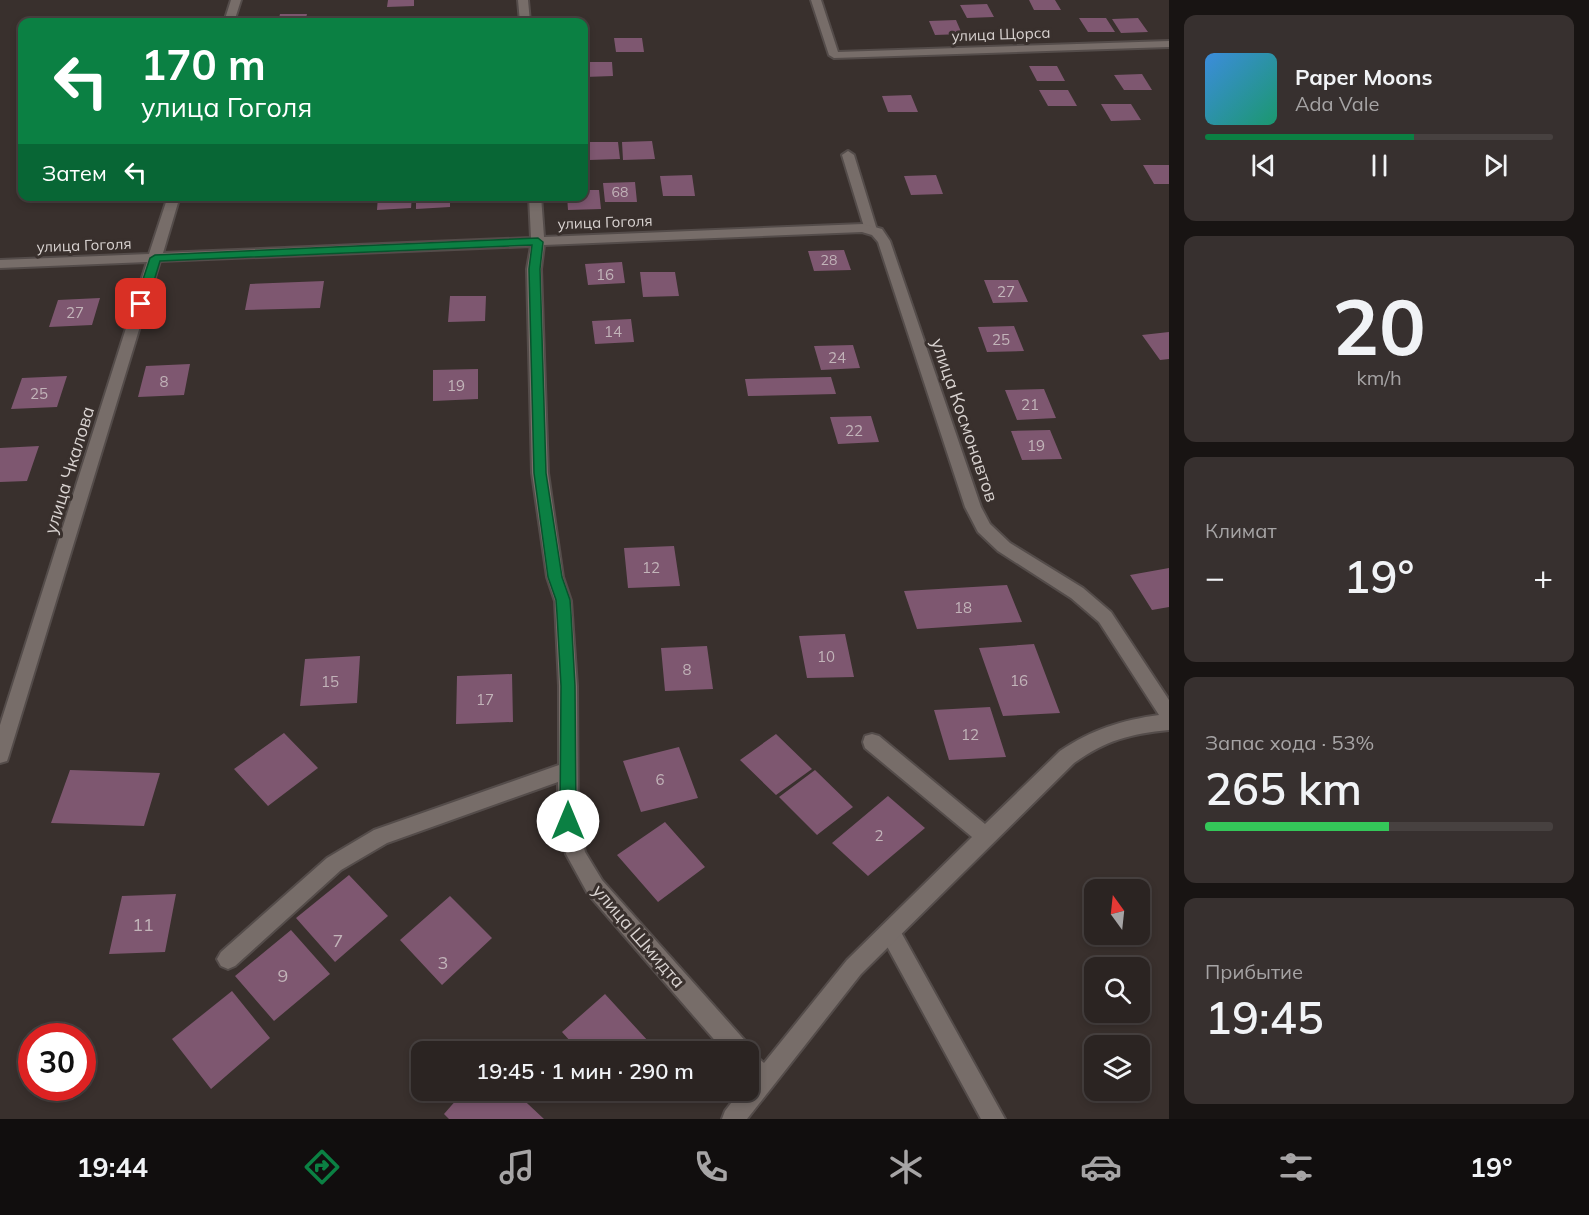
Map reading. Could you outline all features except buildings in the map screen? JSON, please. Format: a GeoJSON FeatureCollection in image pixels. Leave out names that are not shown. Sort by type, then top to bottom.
{"type":"FeatureCollection","features":[{"type":"Feature","properties":{"kind":"street"},"geometry":{"type":"LineString","coordinates":[[230,18],[236,0]]}},
{"type":"Feature","properties":{"kind":"street"},"geometry":{"type":"LineString","coordinates":[[523,0],[525,18]]}},
{"type":"Feature","properties":{"kind":"street","name":"улица Щорса"},"geometry":{"type":"LineString","coordinates":[[816,0],[834,55],[1169,44]]}},
{"type":"Feature","properties":{"kind":"street"},"geometry":{"type":"LineString","coordinates":[[848,155],[871,230]]}},
{"type":"Feature","properties":{"kind":"street","name":"улица Чкалова"},"geometry":{"type":"LineString","coordinates":[[0,755],[172,201]]}},
{"type":"Feature","properties":{"kind":"street","name":"улица Шмидта"},"geometry":{"type":"LineString","coordinates":[[535,201],[538,242],[534,269],[540,473],[555,577],[563,600],[568,686],[568,821],[576,854],[596,887],[730,1041]]}},
{"type":"Feature","properties":{"kind":"street","name":"улица Гоголя"},"geometry":{"type":"LineString","coordinates":[[0,264],[863,228],[871,230]]}},
{"type":"Feature","properties":{"kind":"street","name":"улица Космонавтов"},"geometry":{"type":"LineString","coordinates":[[871,230],[877,232],[884,241],[972,507],[984,528],[1005,547],[1077,592],[1105,617],[1169,715]]}},
{"type":"Feature","properties":{"kind":"street"},"geometry":{"type":"LineString","coordinates":[[733,1119],[854,967],[1067,757],[1090,740],[1124,727],[1169,722]]}},
{"type":"Feature","properties":{"kind":"street"},"geometry":{"type":"LineString","coordinates":[[872,742],[986,837]]}},
{"type":"Feature","properties":{"kind":"street"},"geometry":{"type":"LineString","coordinates":[[228,959],[334,864],[381,836],[568,770]]}},
{"type":"Feature","properties":{"kind":"street"},"geometry":{"type":"LineString","coordinates":[[890,932],[994,1119]]}},
{"type":"Feature","properties":{"kind":"street"},"geometry":{"type":"LineString","coordinates":[[759,1074],[764,1080]]}},
{"type":"Feature","properties":{"kind":"route"},"geometry":{"type":"LineString","coordinates":[[141,304],[155,258],[538,242],[534,269],[540,473],[555,577],[563,600],[568,686],[568,821]]}}]}
